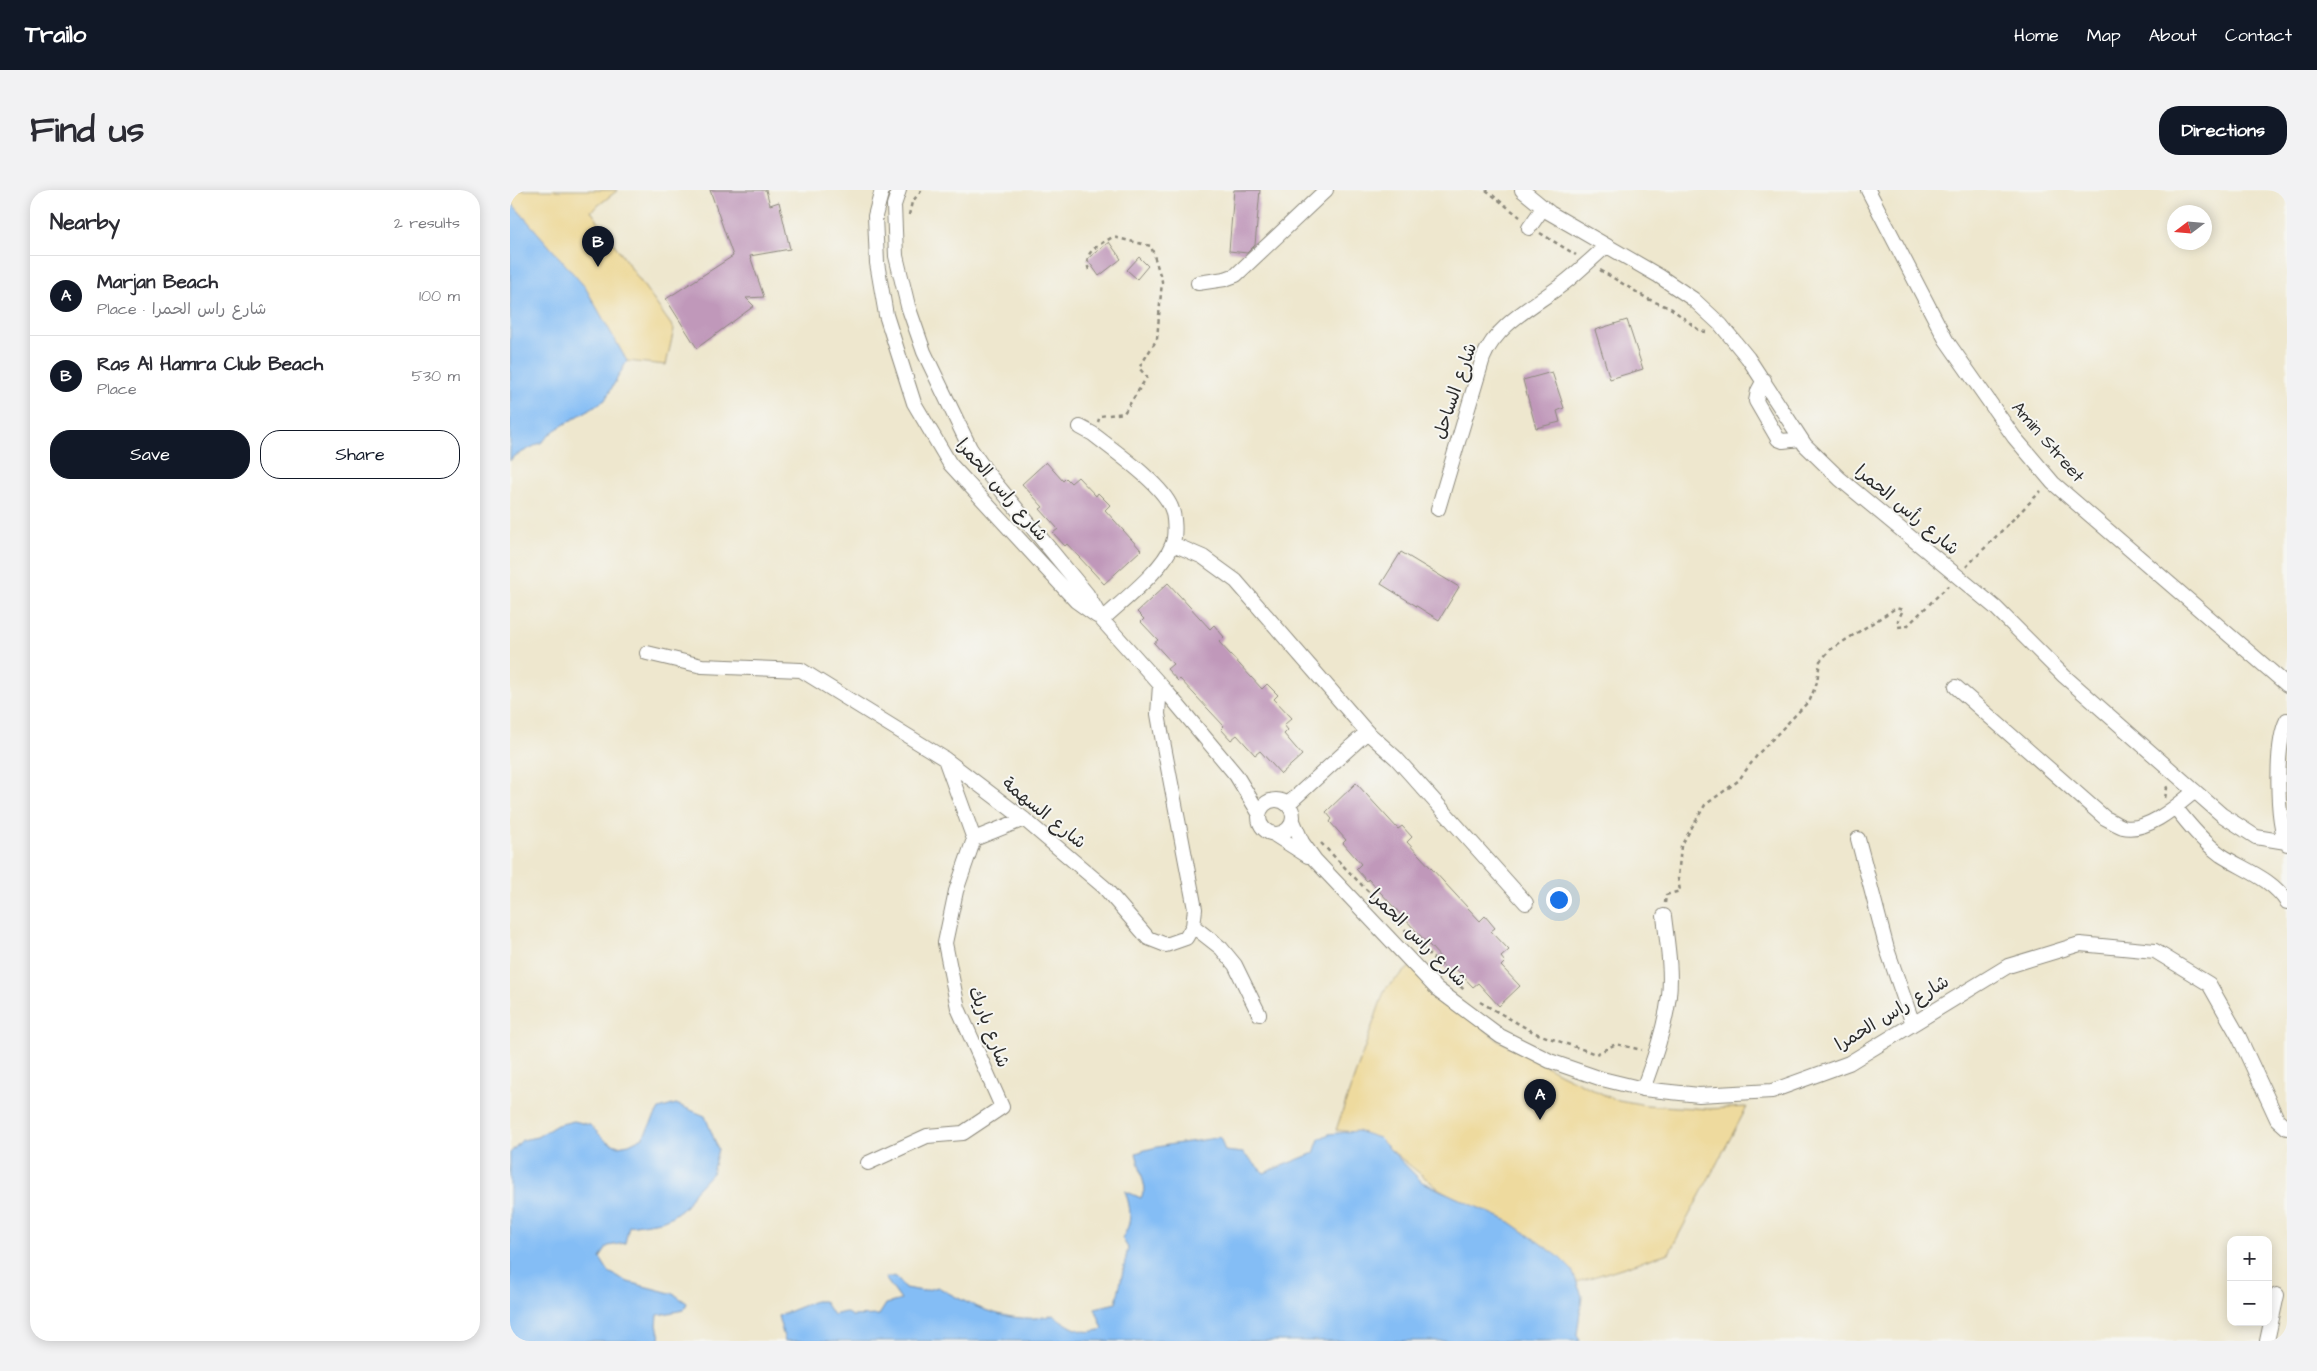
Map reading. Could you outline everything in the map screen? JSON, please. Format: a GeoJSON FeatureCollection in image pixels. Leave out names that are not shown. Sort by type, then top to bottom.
{"type":"FeatureCollection","features":[{"type":"Feature","properties":{"kind":"street","name":"شارع راس الحمرا"},"geometry":{"type":"LineString","coordinates":[[882,190],[875,216],[877,263],[886,315],[914,404],[950,464],[1076,601],[1102,620]]}},
{"type":"Feature","properties":{"kind":"street","name":"شارع راس الحمرا"},"geometry":{"type":"LineString","coordinates":[[899,190],[894,205],[896,256],[908,306],[928,360],[970,448],[988,474],[1087,594],[1102,620],[1162,687],[1236,775],[1259,813]]}},
{"type":"Feature","properties":{"kind":"street"},"geometry":{"type":"LineString","coordinates":[[1198,283],[1225,280],[1236,275],[1326,190]]}},
{"type":"Feature","properties":{"kind":"street","name":"شارع رأس الحمرا"},"geometry":{"type":"LineString","coordinates":[[1522,190],[1543,208],[1587,236],[1659,276],[1693,299],[1721,325],[1764,380],[1800,439],[1840,479],[1996,608],[2064,676],[2222,816],[2256,837],[2286,843]]}},
{"type":"Feature","properties":{"kind":"street","name":"Amin Street"},"geometry":{"type":"LineString","coordinates":[[1868,190],[1946,340],[2014,437],[2053,483],[2287,685]]}},
{"type":"Feature","properties":{"kind":"street"},"geometry":{"type":"LineString","coordinates":[[1530,227],[1543,208]]}},
{"type":"Feature","properties":{"kind":"street","name":"شارع الساحل"},"geometry":{"type":"LineString","coordinates":[[1438,509],[1483,358],[1494,337],[1606,246]]}},
{"type":"Feature","properties":{"kind":"street"},"geometry":{"type":"LineString","coordinates":[[1080,427],[1093,434],[1162,493],[1171,507],[1174,526],[1173,544],[1144,582],[1102,620]]}},
{"type":"Feature","properties":{"kind":"street"},"geometry":{"type":"LineString","coordinates":[[1173,544],[1203,557],[1236,581],[1368,732],[1396,758],[1526,903]]}},
{"type":"Feature","properties":{"kind":"street","name":"شارع السهمة"},"geometry":{"type":"LineString","coordinates":[[647,653],[702,666],[802,670],[945,759],[1024,819],[1104,887],[1148,938],[1166,945],[1186,938],[1193,926]]}},
{"type":"Feature","properties":{"kind":"street"},"geometry":{"type":"LineString","coordinates":[[1162,687],[1159,710],[1161,731],[1195,909],[1193,926],[1221,948],[1234,965],[1259,1014]]}},
{"type":"Feature","properties":{"kind":"street"},"geometry":{"type":"LineString","coordinates":[[1956,687],[2105,818],[2124,827],[2143,825],[2160,818],[2195,791]]}},
{"type":"Feature","properties":{"kind":"street"},"geometry":{"type":"LineString","coordinates":[[2286,843],[2278,766],[2281,731],[2287,720]]}},
{"type":"Feature","properties":{"kind":"street"},"geometry":{"type":"LineString","coordinates":[[1288,804],[1368,732]]}},
{"type":"Feature","properties":{"kind":"street"},"geometry":{"type":"LineString","coordinates":[[945,759],[974,839],[1024,819]]}},
{"type":"Feature","properties":{"kind":"street","name":"شارع راس الحمرا"},"geometry":{"type":"LineString","coordinates":[[1236,775],[1258,794],[1271,800]]}},
{"type":"Feature","properties":{"kind":"street"},"geometry":{"type":"LineString","coordinates":[[1271,800],[1283,801],[1288,804],[1293,815],[1293,821],[1286,831],[1275,835],[1269,833],[1260,825],[1259,813],[1266,803],[1271,800]]}},
{"type":"Feature","properties":{"kind":"street"},"geometry":{"type":"LineString","coordinates":[[2175,807],[2194,832],[2220,854],[2262,877],[2281,893],[2287,902]]}},
{"type":"Feature","properties":{"kind":"street","name":"شارع راس الحمرا"},"geometry":{"type":"LineString","coordinates":[[1293,821],[1302,842],[1315,860],[1437,989],[1500,1036],[1550,1061],[1602,1079],[1643,1089],[1699,1095],[1772,1091],[1849,1063],[2008,966],[2080,944],[2155,951],[2209,984],[2239,1037],[2277,1119],[2287,1128]]}},
{"type":"Feature","properties":{"kind":"street","name":"شارع راس الحمرا"},"geometry":{"type":"LineString","coordinates":[[1275,835],[1315,860]]}},
{"type":"Feature","properties":{"kind":"street","name":"شارع باريك"},"geometry":{"type":"LineString","coordinates":[[868,1163],[927,1136],[963,1132],[1002,1107],[958,1008],[945,943],[956,891],[974,839]]}},
{"type":"Feature","properties":{"kind":"street"},"geometry":{"type":"LineString","coordinates":[[1858,839],[1886,949],[1913,1024]]}},
{"type":"Feature","properties":{"kind":"street"},"geometry":{"type":"LineString","coordinates":[[1643,1089],[1656,1054],[1669,996],[1670,972],[1664,916]]}},
{"type":"Feature","properties":{"kind":"street"},"geometry":{"type":"LineString","coordinates":[[2267,1341],[2277,1294]]}},
{"type":"Feature","properties":{"kind":"path"},"geometry":{"type":"LineString","coordinates":[[909,216],[912,202],[922,190]]}},
{"type":"Feature","properties":{"kind":"path"},"geometry":{"type":"LineString","coordinates":[[1486,190],[1530,227],[1553,243],[1648,299],[1672,309],[1700,331],[1708,332]]}},
{"type":"Feature","properties":{"kind":"path"},"geometry":{"type":"LineString","coordinates":[[1089,270],[1085,261],[1088,253],[1113,237],[1151,246],[1162,282],[1157,339],[1139,368],[1146,377],[1124,413],[1100,416],[1097,424]]}},
{"type":"Feature","properties":{"kind":"path"},"geometry":{"type":"LineString","coordinates":[[1664,916],[1666,895],[1680,891],[1678,878],[1681,846],[1692,825],[1705,805],[1738,781],[1758,754],[1810,700],[1817,682],[1820,661],[1830,650],[1896,608],[1903,610],[1898,620],[1898,627],[1907,626],[2044,487]]}},
{"type":"Feature","properties":{"kind":"path"},"geometry":{"type":"LineString","coordinates":[[1318,840],[1470,996]]}},
{"type":"Feature","properties":{"kind":"path"},"geometry":{"type":"LineString","coordinates":[[1478,1001],[1535,1033],[1596,1054],[1616,1044],[1656,1054]]}},
{"type":"Feature","properties":{"kind":"sand"},"geometry":{"type":"Polygon","coordinates":[[[510,190],[618,190],[591,211],[674,329],[666,365],[627,361],[590,296],[510,201],[510,190]]]}},
{"type":"Feature","properties":{"kind":"sand"},"geometry":{"type":"Polygon","coordinates":[[[1412,965],[1496,1039],[1613,1099],[1646,1105],[1708,1109],[1747,1107],[1669,1253],[1577,1282],[1529,1236],[1439,1189],[1386,1146],[1363,1133],[1336,1130],[1385,989],[1412,965]]]}},
{"type":"Feature","properties":{"kind":"water"},"geometry":{"type":"Polygon","coordinates":[[[510,201],[585,287],[627,361],[605,400],[555,430],[542,442],[513,457],[510,461],[510,201]]]}},
{"type":"Feature","properties":{"kind":"water"},"geometry":{"type":"Polygon","coordinates":[[[676,1104],[705,1116],[718,1149],[712,1173],[694,1192],[686,1206],[671,1217],[661,1221],[629,1226],[625,1243],[608,1246],[600,1258],[609,1272],[628,1282],[674,1294],[687,1303],[684,1310],[658,1315],[657,1325],[661,1341],[510,1341],[510,1153],[522,1140],[537,1137],[557,1125],[574,1121],[590,1125],[606,1141],[618,1146],[629,1144],[643,1137],[659,1109],[676,1104]]]}},
{"type":"Feature","properties":{"kind":"water"},"geometry":{"type":"Polygon","coordinates":[[[1357,1131],[1379,1138],[1422,1182],[1510,1222],[1558,1256],[1572,1270],[1582,1296],[1577,1335],[1580,1341],[785,1341],[778,1316],[815,1301],[824,1301],[833,1315],[845,1312],[852,1316],[879,1315],[886,1304],[901,1300],[885,1278],[895,1276],[905,1288],[923,1291],[938,1287],[993,1313],[1023,1318],[1053,1315],[1071,1327],[1082,1331],[1103,1329],[1095,1308],[1116,1303],[1128,1248],[1122,1238],[1126,1232],[1130,1215],[1125,1191],[1141,1198],[1145,1188],[1136,1153],[1167,1145],[1220,1137],[1225,1151],[1243,1153],[1264,1173],[1314,1153],[1319,1139],[1329,1134],[1357,1131]]]}},
{"type":"Feature","properties":{"kind":"building"},"geometry":{"type":"Polygon","coordinates":[[[710,190],[766,190],[770,205],[779,202],[790,249],[750,256],[764,297],[746,298],[754,306],[697,348],[666,299],[733,256],[710,190]]]}},
{"type":"Feature","properties":{"kind":"building"},"geometry":{"type":"Polygon","coordinates":[[[1234,190],[1260,190],[1255,245],[1247,253],[1229,251],[1234,190]]]}},
{"type":"Feature","properties":{"kind":"building"},"geometry":{"type":"Polygon","coordinates":[[[1109,242],[1121,259],[1099,276],[1087,259],[1109,242]]]}},
{"type":"Feature","properties":{"kind":"building"},"geometry":{"type":"Polygon","coordinates":[[[1139,257],[1148,266],[1137,279],[1127,270],[1139,257]]]}},
{"type":"Feature","properties":{"kind":"building"},"geometry":{"type":"Polygon","coordinates":[[[1627,320],[1643,369],[1610,379],[1595,330],[1627,320]]]}},
{"type":"Feature","properties":{"kind":"building"},"geometry":{"type":"Polygon","coordinates":[[[1552,372],[1564,408],[1557,411],[1560,422],[1536,428],[1523,380],[1552,372]]]}},
{"type":"Feature","properties":{"kind":"building"},"geometry":{"type":"Polygon","coordinates":[[[1046,462],[1063,481],[1066,478],[1071,483],[1078,477],[1096,496],[1098,493],[1110,505],[1105,510],[1141,550],[1104,584],[1067,544],[1065,546],[1053,533],[1058,529],[1040,509],[1043,507],[1022,484],[1046,462]]]}},
{"type":"Feature","properties":{"kind":"building"},"geometry":{"type":"Polygon","coordinates":[[[1401,552],[1459,587],[1439,620],[1381,584],[1401,552]]]}},
{"type":"Feature","properties":{"kind":"building"},"geometry":{"type":"Polygon","coordinates":[[[1168,583],[1210,629],[1214,625],[1224,637],[1219,642],[1262,689],[1267,684],[1278,695],[1274,699],[1292,718],[1284,725],[1288,730],[1284,734],[1302,755],[1281,774],[1260,751],[1255,755],[1237,735],[1231,740],[1221,729],[1224,726],[1180,679],[1178,681],[1167,669],[1173,664],[1154,643],[1158,640],[1141,622],[1144,619],[1137,612],[1168,583]]]}},
{"type":"Feature","properties":{"kind":"building"},"geometry":{"type":"Polygon","coordinates":[[[1356,783],[1398,829],[1402,826],[1412,837],[1407,842],[1480,921],[1485,916],[1495,928],[1491,931],[1509,950],[1501,957],[1505,962],[1501,966],[1520,986],[1499,1006],[1478,983],[1473,987],[1454,967],[1449,972],[1439,961],[1441,958],[1368,879],[1367,881],[1356,869],[1361,864],[1343,843],[1346,840],[1330,822],[1332,819],[1326,812],[1356,783]]]}},
{"type":"Feature","properties":{"kind":"place","name":"Ras Al Hamra Club Beach"},"geometry":{"type":"Point","coordinates":[598,267]}},
{"type":"Feature","properties":{"kind":"place","name":"Marjan Beach"},"geometry":{"type":"Point","coordinates":[1540,1120]}}]}
